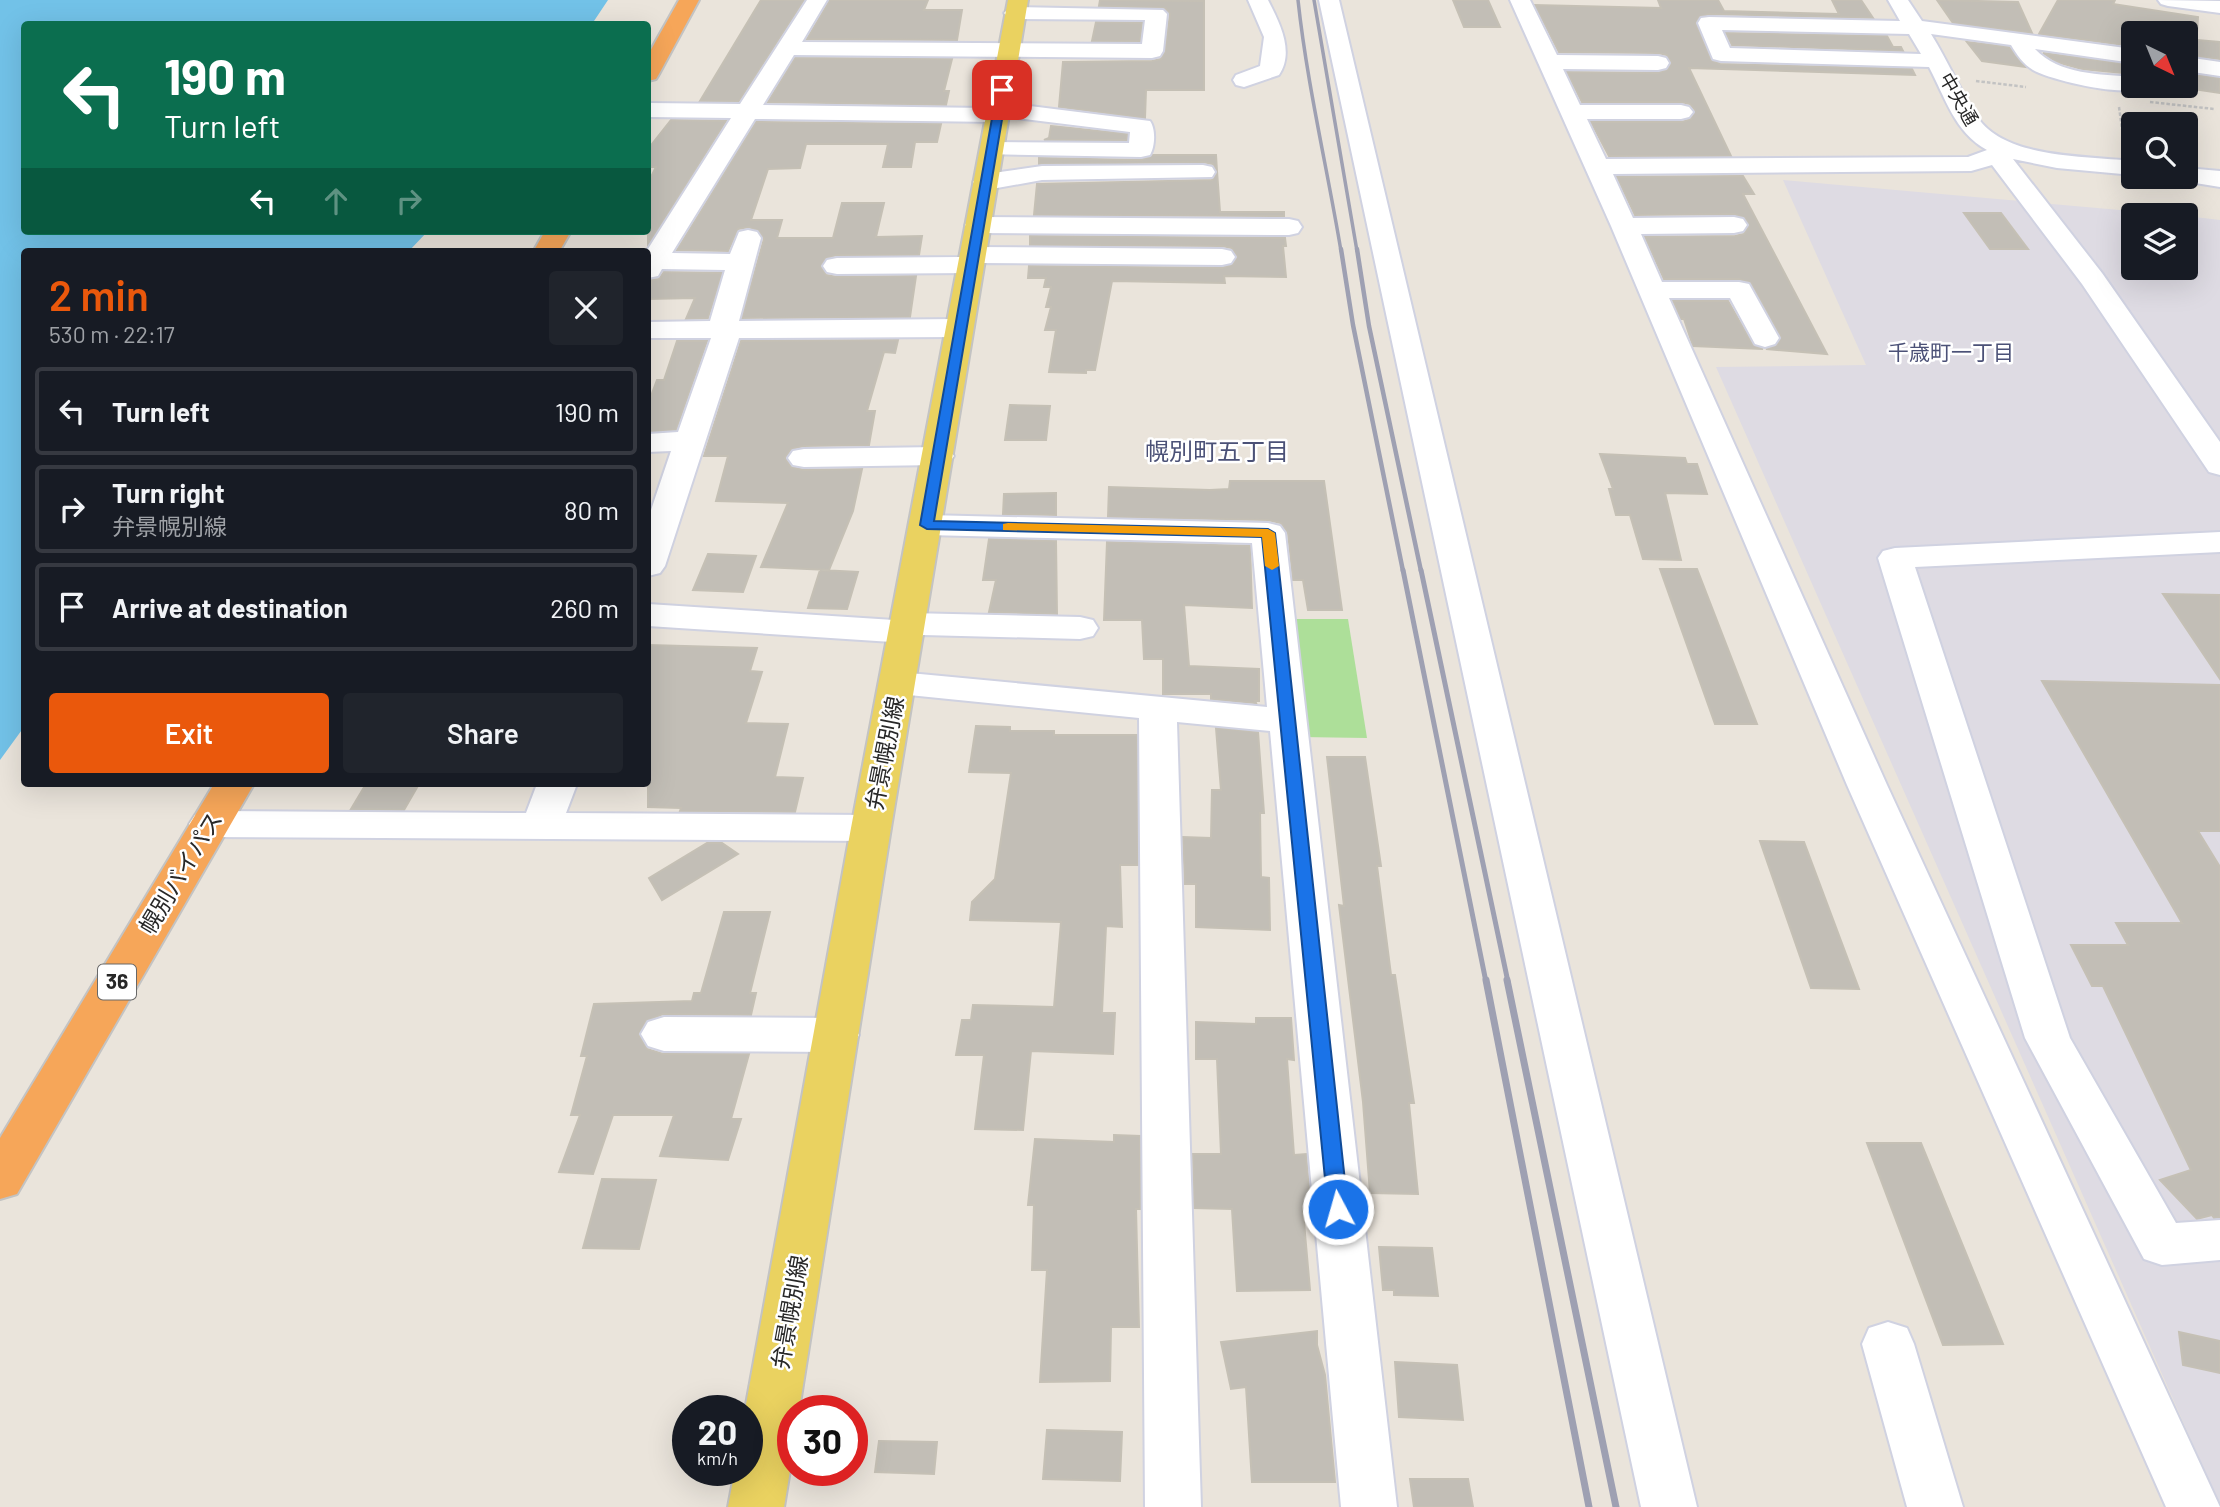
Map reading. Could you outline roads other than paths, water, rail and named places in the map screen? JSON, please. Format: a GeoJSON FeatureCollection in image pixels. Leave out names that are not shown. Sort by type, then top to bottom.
{"type":"FeatureCollection","features":[{"type":"Feature","properties":{"kind":"highway"},"geometry":{"type":"LineString","coordinates":[[651,69],[690,0]]}},
{"type":"Feature","properties":{"kind":"highway","name":"幌別バイパス"},"geometry":{"type":"LineString","coordinates":[[0,1180],[232,787]]}},
{"type":"Feature","properties":{"kind":"main road","name":"弁景幌別線"},"geometry":{"type":"LineString","coordinates":[[757,1507],[871,828],[927,525],[1013,28]]}},
{"type":"Feature","properties":{"kind":"street"},"geometry":{"type":"LineString","coordinates":[[651,266],[817,0]]}},
{"type":"Feature","properties":{"kind":"street"},"geometry":{"type":"LineString","coordinates":[[1242,70],[1274,48],[1275,37],[1258,0]]}},
{"type":"Feature","properties":{"kind":"street"},"geometry":{"type":"LineString","coordinates":[[1329,0],[1669,1507]]}},
{"type":"Feature","properties":{"kind":"street"},"geometry":{"type":"LineString","coordinates":[[1520,0],[1624,226],[1867,785],[2194,1507]]}},
{"type":"Feature","properties":{"kind":"street","name":"中央通"},"geometry":{"type":"LineString","coordinates":[[1898,0],[1937,61],[1973,128],[2002,153],[2121,159]]}},
{"type":"Feature","properties":{"kind":"street"},"geometry":{"type":"LineString","coordinates":[[2168,0],[2220,7]]}},
{"type":"Feature","properties":{"kind":"street"},"geometry":{"type":"LineString","coordinates":[[788,48],[1156,14],[1152,51],[1013,28]]}},
{"type":"Feature","properties":{"kind":"street"},"geometry":{"type":"LineString","coordinates":[[1937,61],[1721,54],[1709,23],[1914,28],[2121,54]]}},
{"type":"Feature","properties":{"kind":"street"},"geometry":{"type":"LineString","coordinates":[[2020,40],[2027,56],[2049,70],[2121,83]]}},
{"type":"Feature","properties":{"kind":"street"},"geometry":{"type":"LineString","coordinates":[[1548,62],[1658,63]]}},
{"type":"Feature","properties":{"kind":"street"},"geometry":{"type":"LineString","coordinates":[[2198,66],[2220,69]]}},
{"type":"Feature","properties":{"kind":"street"},"geometry":{"type":"LineString","coordinates":[[651,110],[750,111],[993,139],[1142,150],[1142,126],[993,139]]}},
{"type":"Feature","properties":{"kind":"street"},"geometry":{"type":"LineString","coordinates":[[1571,112],[1681,112]]}},
{"type":"Feature","properties":{"kind":"street"},"geometry":{"type":"LineString","coordinates":[[993,139],[1042,173],[1203,172]]}},
{"type":"Feature","properties":{"kind":"street"},"geometry":{"type":"LineString","coordinates":[[1595,167],[1971,164],[2002,153],[2220,465]]}},
{"type":"Feature","properties":{"kind":"street"},"geometry":{"type":"LineString","coordinates":[[2198,176],[2220,179]]}},
{"type":"Feature","properties":{"kind":"street"},"geometry":{"type":"LineString","coordinates":[[1624,226],[1734,225]]}},
{"type":"Feature","properties":{"kind":"street"},"geometry":{"type":"LineString","coordinates":[[836,267],[974,248],[1289,227]]}},
{"type":"Feature","properties":{"kind":"street"},"geometry":{"type":"LineString","coordinates":[[974,248],[1222,257]]}},
{"type":"Feature","properties":{"kind":"street"},"geometry":{"type":"LineString","coordinates":[[651,266],[745,250],[692,440],[651,557]]}},
{"type":"Feature","properties":{"kind":"street"},"geometry":{"type":"LineString","coordinates":[[1651,290],[1739,290],[1765,338]]}},
{"type":"Feature","properties":{"kind":"street"},"geometry":{"type":"LineString","coordinates":[[651,330],[959,328]]}},
{"type":"Feature","properties":{"kind":"street"},"geometry":{"type":"LineString","coordinates":[[651,443],[692,440]]}},
{"type":"Feature","properties":{"kind":"street"},"geometry":{"type":"LineString","coordinates":[[804,458],[938,456]]}},
{"type":"Feature","properties":{"kind":"street"},"geometry":{"type":"LineString","coordinates":[[927,525],[1268,533],[1369,1507]]}},
{"type":"Feature","properties":{"kind":"street"},"geometry":{"type":"LineString","coordinates":[[2220,542],[1895,558],[2048,1038],[2162,1245],[2220,1240]]}},
{"type":"Feature","properties":{"kind":"street"},"geometry":{"type":"LineString","coordinates":[[651,615],[908,628],[1080,628]]}},
{"type":"Feature","properties":{"kind":"street"},"geometry":{"type":"LineString","coordinates":[[898,683],[1287,721]]}},
{"type":"Feature","properties":{"kind":"street"},"geometry":{"type":"LineString","coordinates":[[1158,708],[1173,1507]]}},
{"type":"Feature","properties":{"kind":"street"},"geometry":{"type":"LineString","coordinates":[[541,827],[556,787]]}},
{"type":"Feature","properties":{"kind":"street"},"geometry":{"type":"LineString","coordinates":[[209,824],[871,828]]}},
{"type":"Feature","properties":{"kind":"street"},"geometry":{"type":"LineString","coordinates":[[664,1034],[836,1035]]}},
{"type":"Feature","properties":{"kind":"street"},"geometry":{"type":"LineString","coordinates":[[1888,1344],[1935,1507]]}},
{"type":"Feature","properties":{"kind":"water"},"geometry":{"type":"Polygon","coordinates":[[[0,0],[608,0],[594,21],[21,21],[21,235],[424,235],[412,248],[21,248],[21,731],[0,760],[0,0]]]}},
{"type":"Feature","properties":{"kind":"railway"},"geometry":{"type":"LineString","coordinates":[[1298,0],[1341,251]]}},
{"type":"Feature","properties":{"kind":"railway"},"geometry":{"type":"LineString","coordinates":[[1314,0],[1357,251]]}},
{"type":"Feature","properties":{"kind":"railway"},"geometry":{"type":"LineString","coordinates":[[1341,249],[1353,325],[1403,571]]}},
{"type":"Feature","properties":{"kind":"railway"},"geometry":{"type":"LineString","coordinates":[[1357,249],[1369,326],[1421,571]]}},
{"type":"Feature","properties":{"kind":"railway"},"geometry":{"type":"LineString","coordinates":[[1403,570],[1486,982]]}},
{"type":"Feature","properties":{"kind":"railway"},"geometry":{"type":"LineString","coordinates":[[1421,570],[1508,982]]}},
{"type":"Feature","properties":{"kind":"railway"},"geometry":{"type":"LineString","coordinates":[[1486,980],[1589,1507]]}},
{"type":"Feature","properties":{"kind":"railway"},"geometry":{"type":"LineString","coordinates":[[1507,980],[1616,1507]]}},
{"type":"Feature","properties":{"kind":"district","name":"千歳町一丁目"},"geometry":{"type":"Point","coordinates":[1951,353]}},
{"type":"Feature","properties":{"kind":"district","name":"幌別町五丁目"},"geometry":{"type":"Point","coordinates":[1217,452]}}]}
